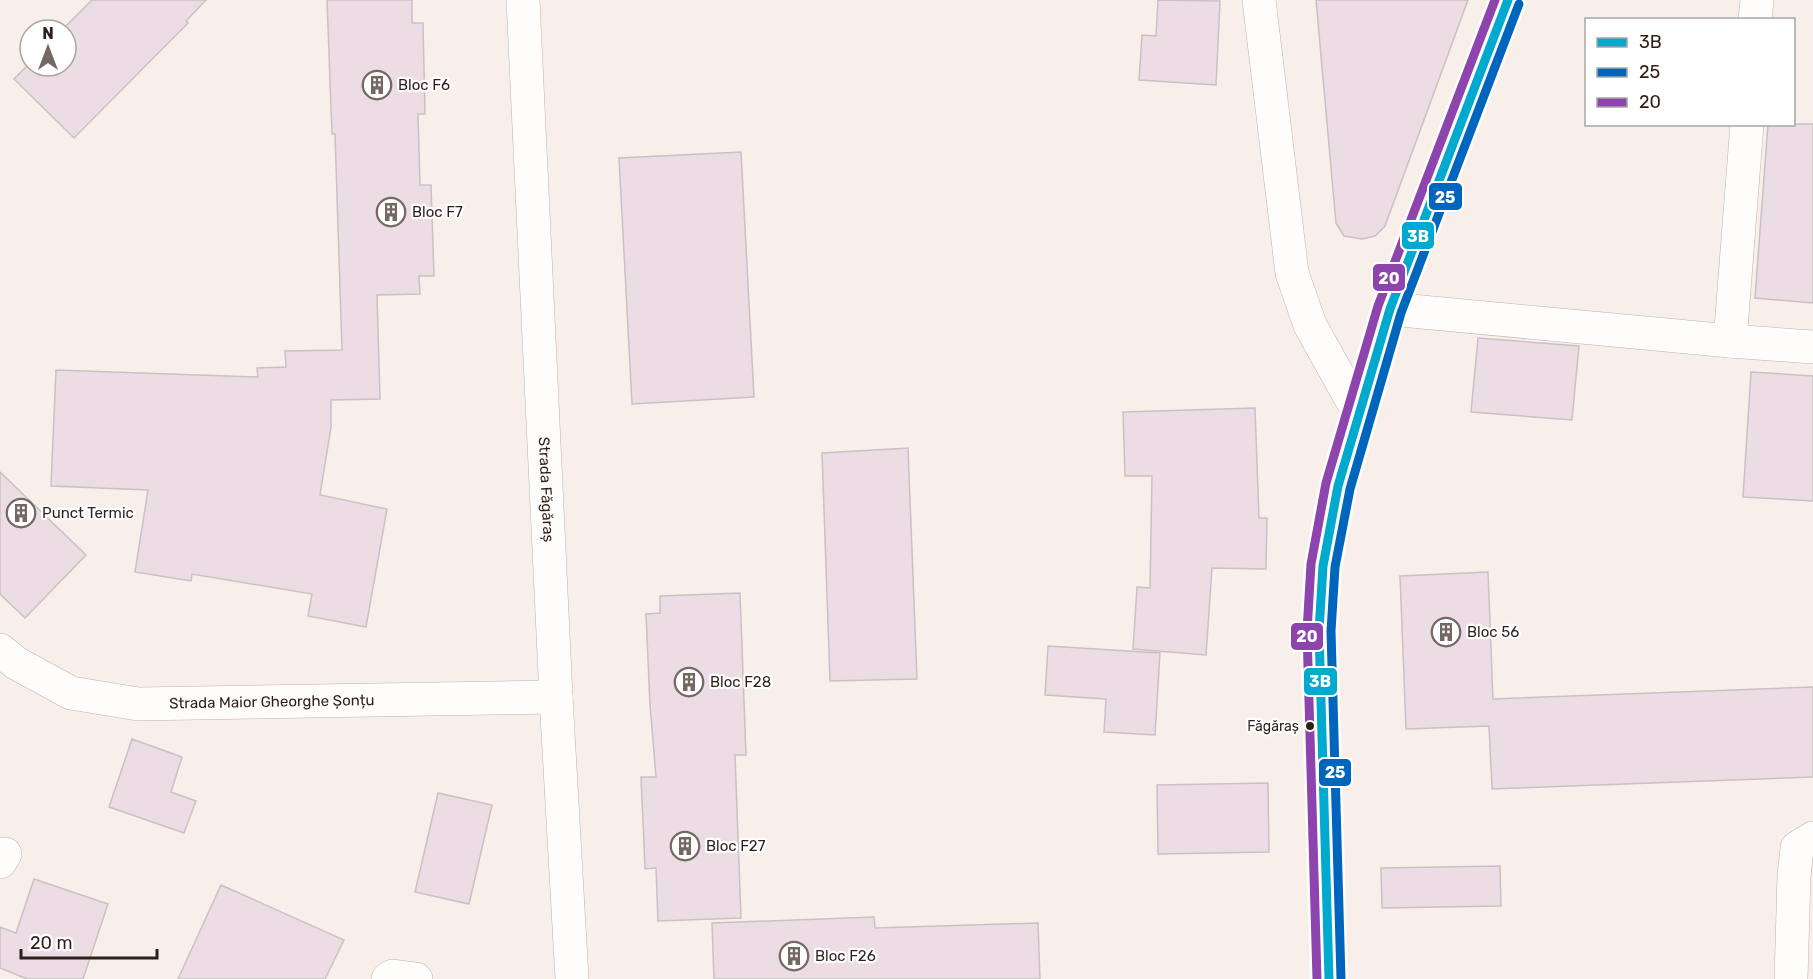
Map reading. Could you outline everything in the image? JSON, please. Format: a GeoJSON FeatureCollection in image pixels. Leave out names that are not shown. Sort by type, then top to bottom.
{"type":"FeatureCollection","features":[{"type":"Feature","properties":{"kind":"main road"},"geometry":{"type":"LineString","coordinates":[[1329,979],[1319,631],[1322,577],[1338,486],[1390,309],[1508,0]]}},
{"type":"Feature","properties":{"kind":"street","name":"Strada Făgăraș"},"geometry":{"type":"LineString","coordinates":[[523,0],[556,697],[572,979]]}},
{"type":"Feature","properties":{"kind":"street"},"geometry":{"type":"LineString","coordinates":[[1260,0],[1292,273],[1310,325],[1359,412]]}},
{"type":"Feature","properties":{"kind":"street"},"geometry":{"type":"LineString","coordinates":[[1755,18],[1756,0]]}},
{"type":"Feature","properties":{"kind":"street"},"geometry":{"type":"LineString","coordinates":[[1730,341],[1747,126]]}},
{"type":"Feature","properties":{"kind":"street"},"geometry":{"type":"LineString","coordinates":[[1390,309],[1813,347]]}},
{"type":"Feature","properties":{"kind":"street","name":"Strada Maior Gheorghe Șonțu"},"geometry":{"type":"LineString","coordinates":[[0,650],[16,663],[70,693],[138,704],[556,697]]}},
{"type":"Feature","properties":{"kind":"street"},"geometry":{"type":"LineString","coordinates":[[1791,979],[1797,848],[1813,838]]}},
{"type":"Feature","properties":{"kind":"street"},"geometry":{"type":"LineString","coordinates":[[388,979],[393,976],[416,979]]}},
{"type":"Feature","properties":{"kind":"building"},"geometry":{"type":"Polygon","coordinates":[[[92,0],[206,0],[186,21],[188,23],[74,138],[14,79],[18,75],[18,78],[78,78],[78,18],[74,18],[92,0]]]}},
{"type":"Feature","properties":{"kind":"building"},"geometry":{"type":"Polygon","coordinates":[[[327,0],[412,0],[412,23],[423,23],[425,114],[418,114],[420,185],[431,185],[434,276],[419,276],[420,294],[377,295],[380,399],[331,400],[331,427],[320,495],[387,509],[366,627],[308,616],[312,594],[192,574],[191,581],[135,572],[148,490],[51,486],[56,370],[258,377],[257,368],[286,367],[285,351],[342,350],[335,134],[332,134],[327,0]]]}},
{"type":"Feature","properties":{"kind":"building"},"geometry":{"type":"Polygon","coordinates":[[[1158,0],[1220,1],[1216,85],[1139,80],[1142,35],[1156,36],[1158,0]]]}},
{"type":"Feature","properties":{"kind":"building"},"geometry":{"type":"Polygon","coordinates":[[[1316,0],[1468,0],[1385,226],[1375,236],[1362,239],[1344,236],[1336,223],[1316,0]]]}},
{"type":"Feature","properties":{"kind":"building"},"geometry":{"type":"Polygon","coordinates":[[[1813,124],[1813,303],[1755,298],[1768,126],[1813,124]]]}},
{"type":"Feature","properties":{"kind":"building"},"geometry":{"type":"Polygon","coordinates":[[[741,152],[754,397],[632,404],[619,158],[741,152]]]}},
{"type":"Feature","properties":{"kind":"building"},"geometry":{"type":"Polygon","coordinates":[[[1478,338],[1579,346],[1572,420],[1471,412],[1478,338]]]}},
{"type":"Feature","properties":{"kind":"building"},"geometry":{"type":"Polygon","coordinates":[[[1751,372],[1813,376],[1813,501],[1743,497],[1751,372]]]}},
{"type":"Feature","properties":{"kind":"building"},"geometry":{"type":"Polygon","coordinates":[[[1255,408],[1259,518],[1267,518],[1266,569],[1212,568],[1206,655],[1133,649],[1137,587],[1150,588],[1152,476],[1125,476],[1123,412],[1255,408]]]}},
{"type":"Feature","properties":{"kind":"building"},"geometry":{"type":"Polygon","coordinates":[[[908,448],[917,679],[830,681],[822,453],[908,448]]]}},
{"type":"Feature","properties":{"kind":"building","name":"Punct Termic"},"geometry":{"type":"Polygon","coordinates":[[[0,472],[86,555],[25,618],[0,594],[0,472]]]}},
{"type":"Feature","properties":{"kind":"building","name":"Bloc 56"},"geometry":{"type":"Polygon","coordinates":[[[1488,572],[1493,699],[1813,687],[1813,777],[1492,789],[1489,726],[1406,729],[1400,576],[1488,572]]]}},
{"type":"Feature","properties":{"kind":"building"},"geometry":{"type":"Polygon","coordinates":[[[740,593],[746,755],[735,755],[741,918],[658,921],[656,868],[645,869],[641,777],[656,777],[646,614],[660,613],[660,596],[740,593]]]}},
{"type":"Feature","properties":{"kind":"building"},"geometry":{"type":"Polygon","coordinates":[[[1048,646],[1160,653],[1155,735],[1104,732],[1106,699],[1045,695],[1048,646]]]}},
{"type":"Feature","properties":{"kind":"building"},"geometry":{"type":"Polygon","coordinates":[[[132,739],[182,757],[171,792],[196,801],[184,833],[109,807],[132,739]]]}},
{"type":"Feature","properties":{"kind":"building"},"geometry":{"type":"Polygon","coordinates":[[[1268,783],[1269,852],[1158,854],[1157,785],[1268,783]]]}},
{"type":"Feature","properties":{"kind":"building"},"geometry":{"type":"Polygon","coordinates":[[[438,793],[492,805],[469,904],[415,892],[438,793]]]}},
{"type":"Feature","properties":{"kind":"building"},"geometry":{"type":"Polygon","coordinates":[[[1500,866],[1501,906],[1382,908],[1381,868],[1500,866]]]}},
{"type":"Feature","properties":{"kind":"building"},"geometry":{"type":"Polygon","coordinates":[[[34,879],[108,904],[83,979],[27,979],[0,968],[0,927],[16,933],[34,879]]]}},
{"type":"Feature","properties":{"kind":"building"},"geometry":{"type":"Polygon","coordinates":[[[221,885],[344,940],[325,979],[178,979],[221,885]]]}},
{"type":"Feature","properties":{"kind":"building"},"geometry":{"type":"Polygon","coordinates":[[[874,917],[875,928],[1038,923],[1040,979],[714,979],[712,923],[874,917]]]}},
{"type":"Feature","properties":{"kind":"transit line","name":"20"},"geometry":{"type":"LineString","coordinates":[[1317,979],[1307,631],[1311,564],[1326,483],[1378,306],[1495,0]]}},
{"type":"Feature","properties":{"kind":"transit line","name":"3B"},"geometry":{"type":"LineString","coordinates":[[1329,979],[1319,631],[1323,566],[1338,486],[1390,309],[1508,0]]}},
{"type":"Feature","properties":{"kind":"transit line","name":"25"},"geometry":{"type":"LineString","coordinates":[[1341,979],[1331,631],[1335,567],[1350,489],[1401,313],[1519,4]]}},
{"type":"Feature","properties":{"kind":"place","name":"Bloc F6"},"geometry":{"type":"Point","coordinates":[377,85]}},
{"type":"Feature","properties":{"kind":"place","name":"Bloc F7"},"geometry":{"type":"Point","coordinates":[391,212]}},
{"type":"Feature","properties":{"kind":"place","name":"Punct Termic"},"geometry":{"type":"Point","coordinates":[21,513]}},
{"type":"Feature","properties":{"kind":"place","name":"Bloc 56"},"geometry":{"type":"Point","coordinates":[1446,632]}},
{"type":"Feature","properties":{"kind":"place","name":"Bloc F28"},"geometry":{"type":"Point","coordinates":[689,682]}},
{"type":"Feature","properties":{"kind":"place","name":"Făgăraș"},"geometry":{"type":"Point","coordinates":[1310,726]}},
{"type":"Feature","properties":{"kind":"place","name":"Bloc F27"},"geometry":{"type":"Point","coordinates":[685,846]}},
{"type":"Feature","properties":{"kind":"place","name":"Bloc F26"},"geometry":{"type":"Point","coordinates":[794,956]}}]}
